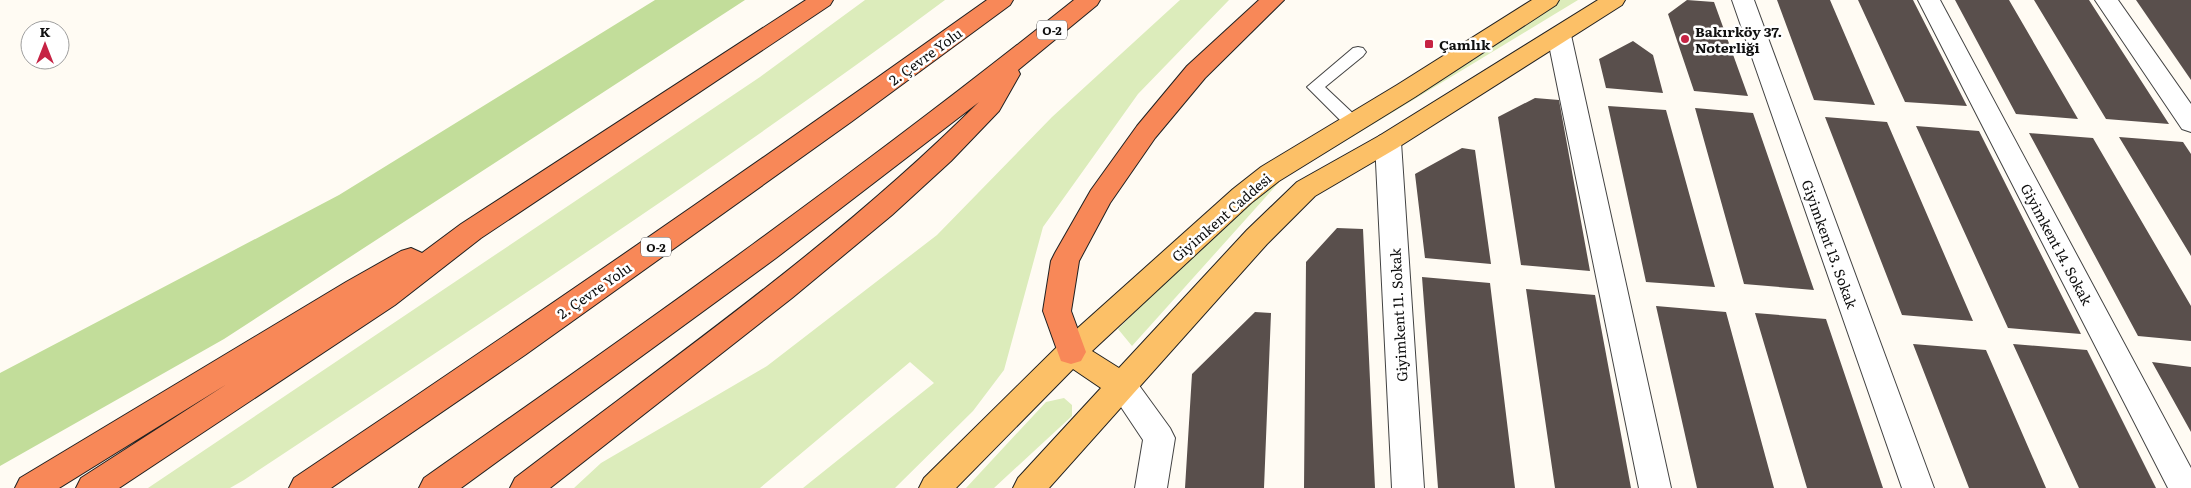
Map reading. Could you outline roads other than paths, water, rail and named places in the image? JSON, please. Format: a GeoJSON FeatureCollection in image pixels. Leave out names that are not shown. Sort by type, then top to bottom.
{"type":"FeatureCollection","features":[{"type":"Feature","properties":{"kind":"highway"},"geometry":{"type":"LineString","coordinates":[[92,488],[385,297],[471,231],[822,0]]}},
{"type":"Feature","properties":{"kind":"highway","name":"2. Çevre Yolu"},"geometry":{"type":"LineString","coordinates":[[305,488],[515,346],[842,116],[1002,0]]}},
{"type":"Feature","properties":{"kind":"highway","name":"O-2"},"geometry":{"type":"LineString","coordinates":[[435,488],[757,257],[1015,61],[1089,0]]}},
{"type":"Feature","properties":{"kind":"highway"},"geometry":{"type":"LineString","coordinates":[[1071,352],[1057,311],[1065,261],[1100,197],[1146,132],[1196,72],[1273,0]]}},
{"type":"Feature","properties":{"kind":"highway"},"geometry":{"type":"LineString","coordinates":[[526,488],[782,290],[883,208],[942,154],[990,105],[1015,61]]}},
{"type":"Feature","properties":{"kind":"highway"},"geometry":{"type":"LineString","coordinates":[[31,488],[356,290],[416,257],[471,231]]}},
{"type":"Feature","properties":{"kind":"main road","name":"Giyimkent Caddesi"},"geometry":{"type":"LineString","coordinates":[[935,488],[1071,352],[1256,185],[1270,174],[1548,0]]}},
{"type":"Feature","properties":{"kind":"main road"},"geometry":{"type":"LineString","coordinates":[[1029,488],[1257,238],[1306,189],[1388,142],[1614,0]]}},
{"type":"Feature","properties":{"kind":"main road"},"geometry":{"type":"LineString","coordinates":[[1071,352],[1122,386]]}},
{"type":"Feature","properties":{"kind":"street","name":"Giyimkent 13. Sokak"},"geometry":{"type":"LineString","coordinates":[[1743,0],[1918,488]]}},
{"type":"Feature","properties":{"kind":"street","name":"Giyimkent 14. Sokak"},"geometry":{"type":"LineString","coordinates":[[1929,0],[2185,488]]}},
{"type":"Feature","properties":{"kind":"street"},"geometry":{"type":"LineString","coordinates":[[2106,0],[2191,123]]}},
{"type":"Feature","properties":{"kind":"street"},"geometry":{"type":"LineString","coordinates":[[1559,35],[1654,488]]}},
{"type":"Feature","properties":{"kind":"street","name":"Giyimkent 11. Sokak"},"geometry":{"type":"LineString","coordinates":[[1388,142],[1408,488]]}},
{"type":"Feature","properties":{"kind":"street"},"geometry":{"type":"LineString","coordinates":[[1122,386],[1158,438],[1151,488]]}},
{"type":"Feature","properties":{"kind":"lane"},"geometry":{"type":"LineString","coordinates":[[1353,123],[1315,87],[1358,52]]}},
{"type":"Feature","properties":{"kind":"place","name":"Bakırköy 37. Noterliği"},"geometry":{"type":"Point","coordinates":[1685,39]}},
{"type":"Feature","properties":{"kind":"place","name":"Çamlık"},"geometry":{"type":"Point","coordinates":[1429,44]}}]}
